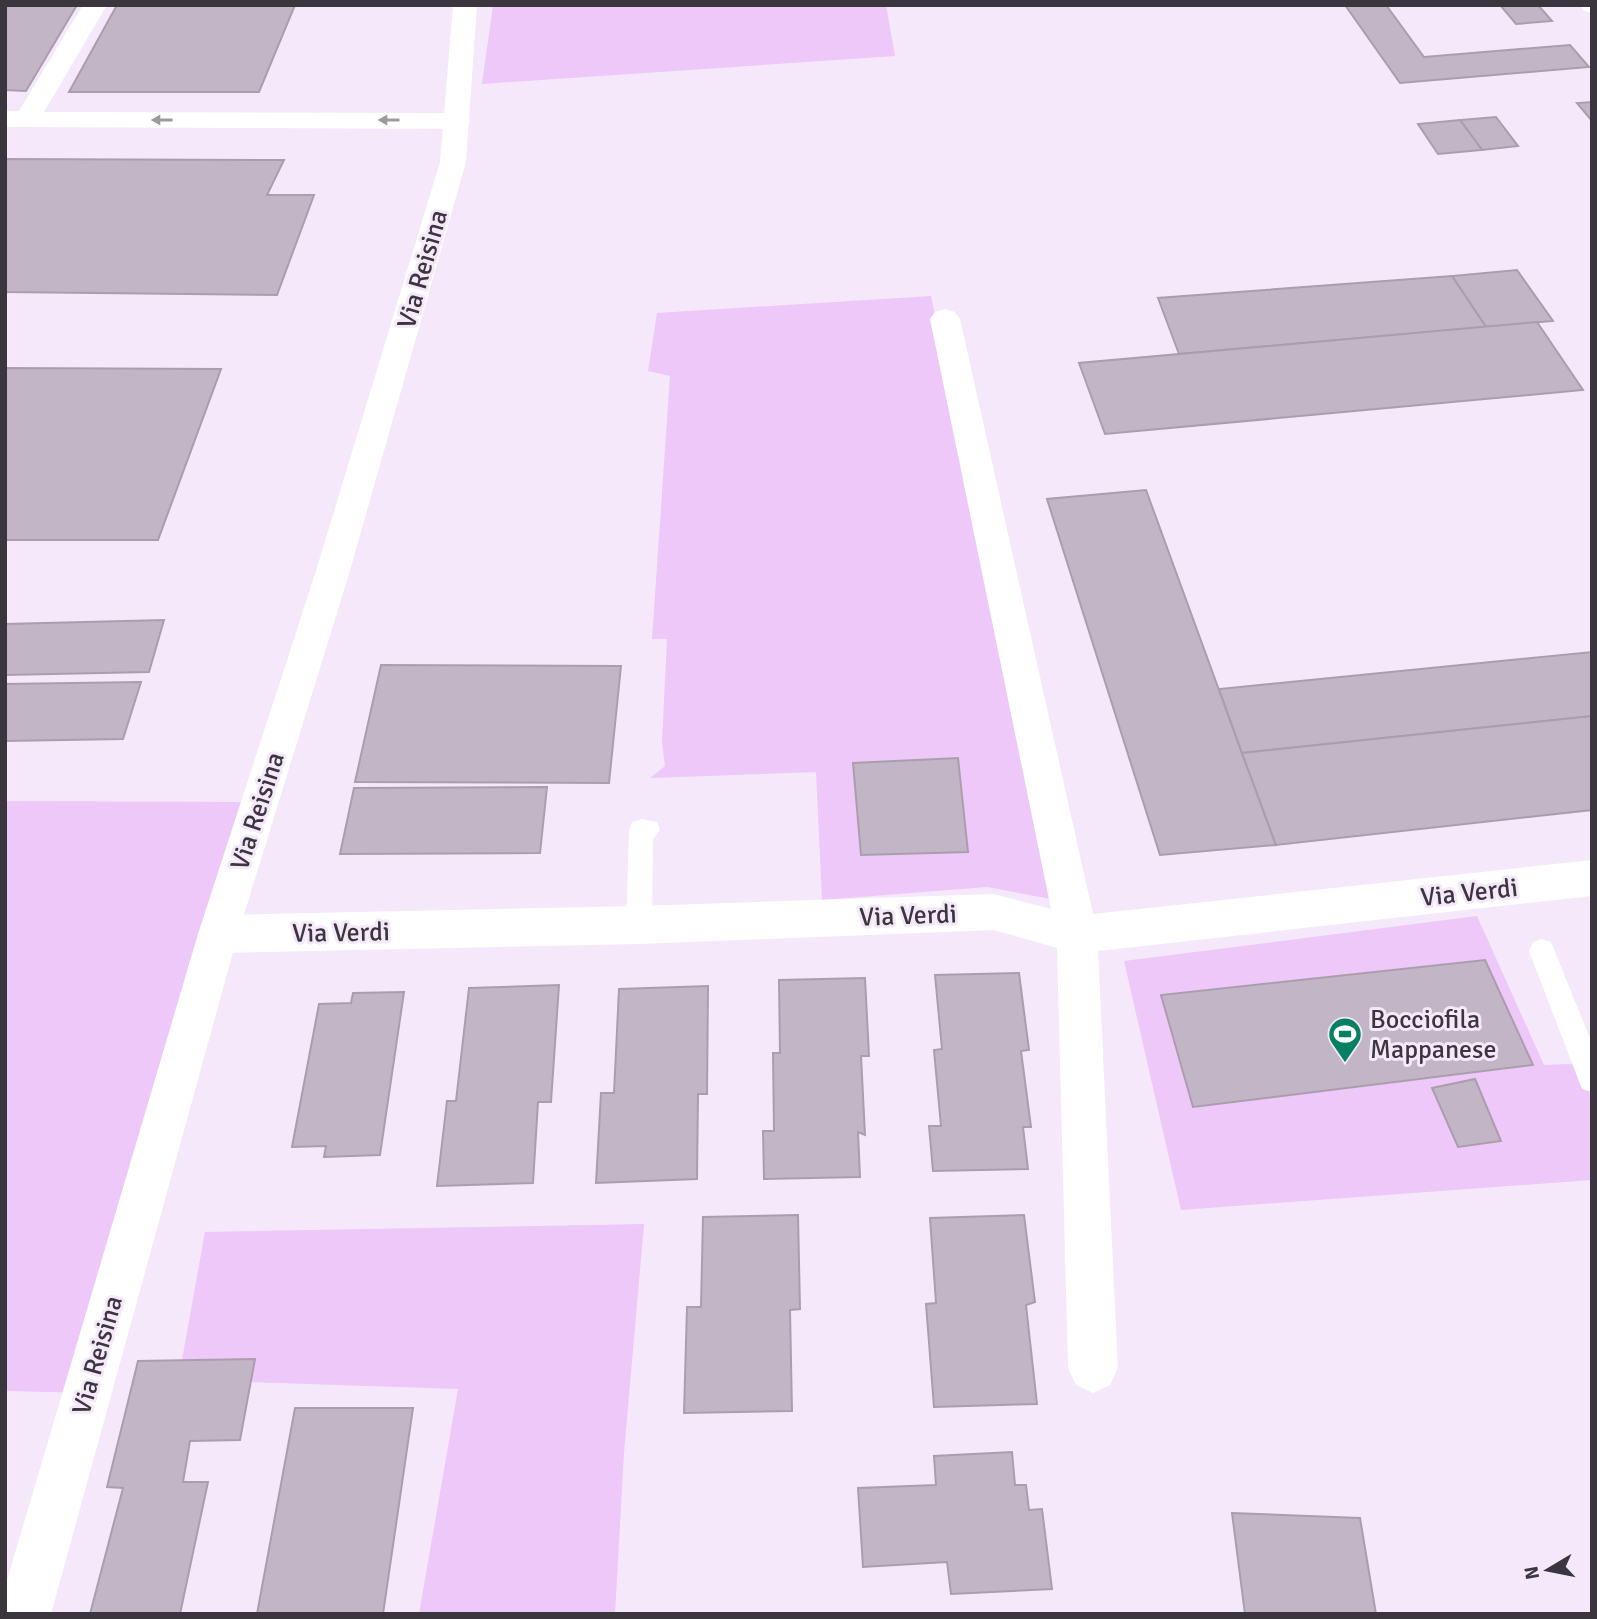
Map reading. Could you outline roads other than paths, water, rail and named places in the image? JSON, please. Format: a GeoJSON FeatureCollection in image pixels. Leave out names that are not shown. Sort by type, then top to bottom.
{"type":"FeatureCollection","features":[{"type":"Feature","properties":{"kind":"street"},"geometry":{"type":"LineString","coordinates":[[16,119],[94,5]]}},
{"type":"Feature","properties":{"kind":"street","name":"Via Reisina"},"geometry":{"type":"LineString","coordinates":[[23,1614],[218,934],[332,574],[453,162],[465,5]]}},
{"type":"Feature","properties":{"kind":"street"},"geometry":{"type":"LineString","coordinates":[[16,119],[457,121]]}},
{"type":"Feature","properties":{"kind":"street"},"geometry":{"type":"LineString","coordinates":[[945,319],[1077,935],[1093,1368]]}},
{"type":"Feature","properties":{"kind":"street","name":"Via Verdi"},"geometry":{"type":"LineString","coordinates":[[218,934],[639,925],[994,912],[1077,935],[1592,878]]}},
{"type":"Feature","properties":{"kind":"lane"},"geometry":{"type":"LineString","coordinates":[[639,925],[641,830],[648,830]]}},
{"type":"Feature","properties":{"kind":"lane"},"geometry":{"type":"LineString","coordinates":[[1542,951],[1592,1079]]}},
{"type":"Feature","properties":{"kind":"place","name":"Bocciofila Mappanese"},"geometry":{"type":"Point","coordinates":[1345,1064]}}]}
